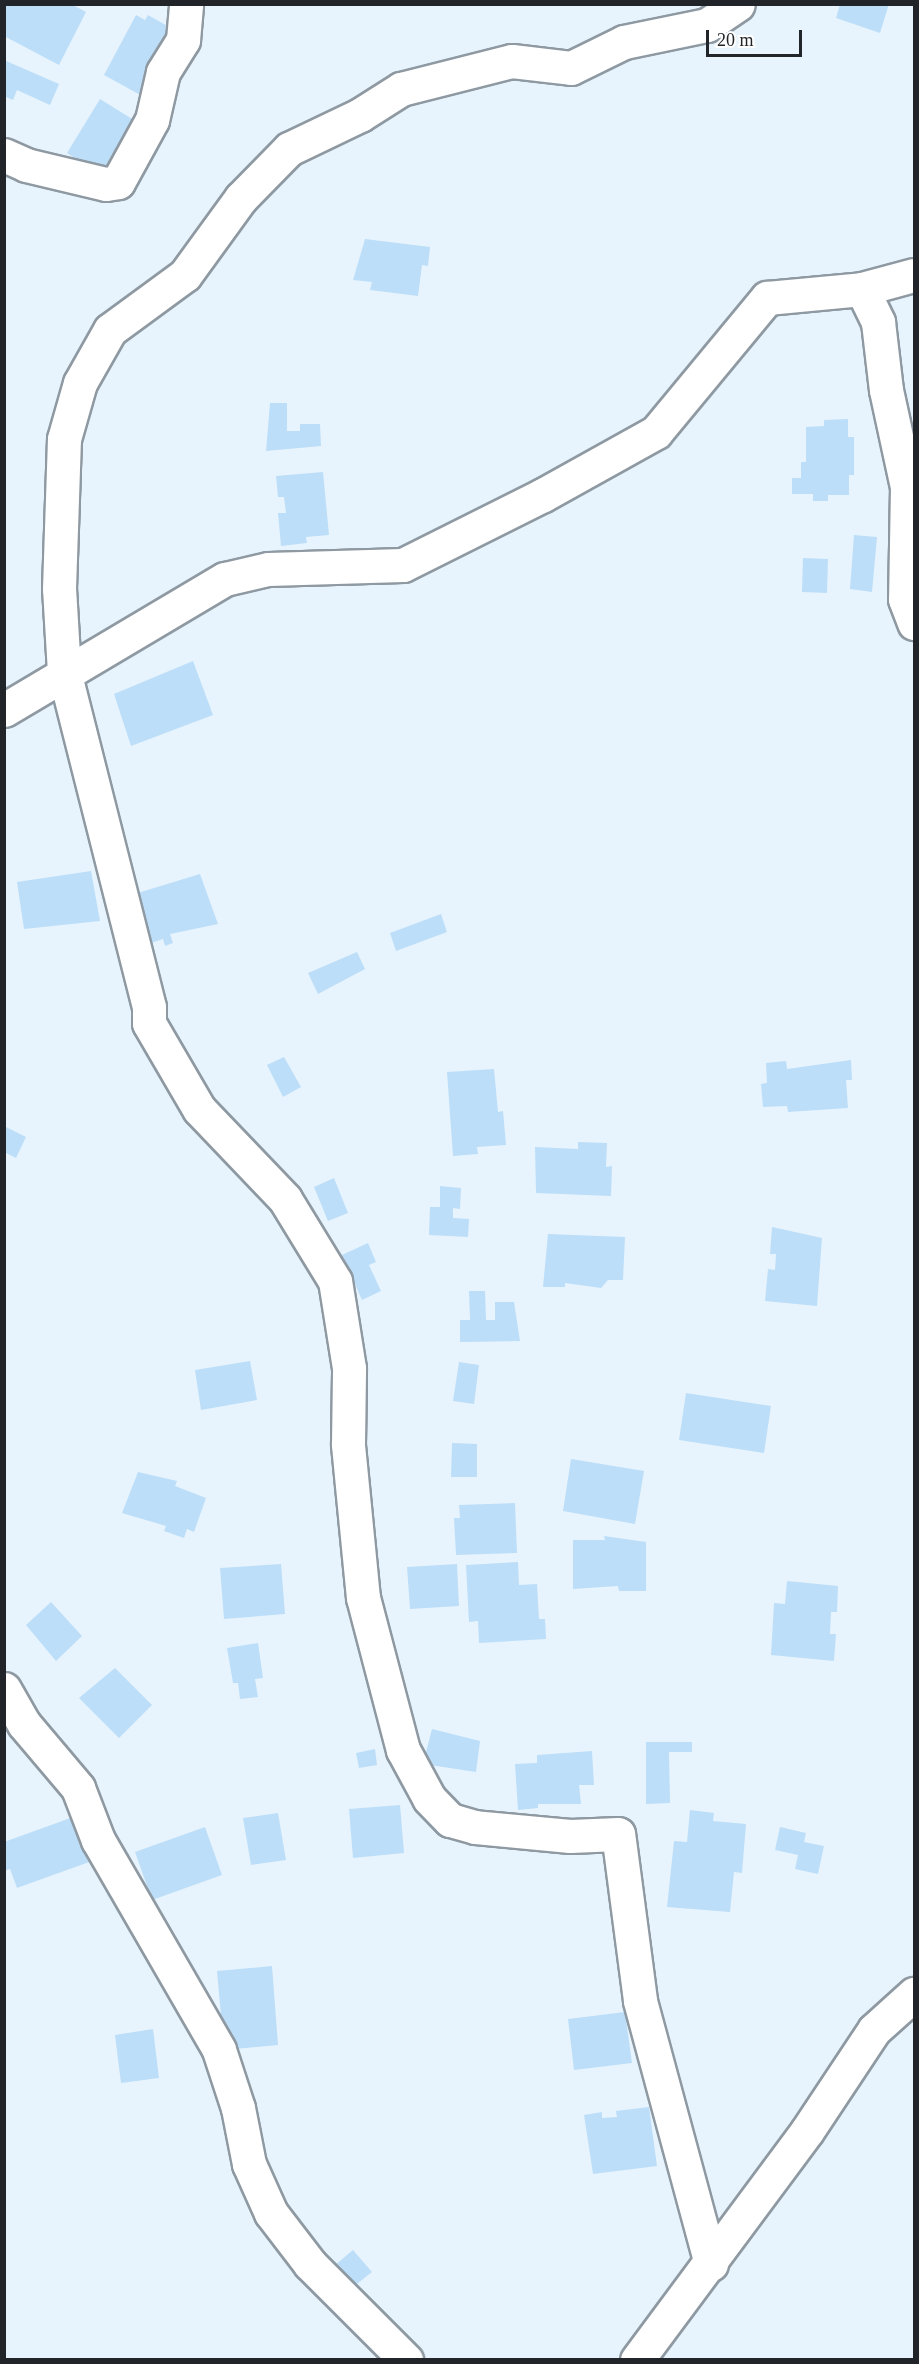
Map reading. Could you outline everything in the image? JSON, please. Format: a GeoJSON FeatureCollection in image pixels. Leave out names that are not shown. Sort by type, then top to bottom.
{"type":"FeatureCollection","features":[{"type":"Feature","properties":{"kind":"street"},"geometry":{"type":"LineString","coordinates":[[4,155],[26,165],[106,184],[118,182],[152,120],[163,72],[183,40],[186,4]]}},
{"type":"Feature","properties":{"kind":"street"},"geometry":{"type":"LineString","coordinates":[[711,2264],[640,2000],[618,1834],[570,1836],[475,1827],[450,1820],[429,1798],[403,1750],[363,1598],[348,1444],[349,1368],[335,1281],[285,1199],[199,1109],[149,1023],[149,1007],[64,672],[59,589],[64,439],[80,383],[110,330],[185,275],[241,198],[289,149],[360,115],[401,88],[512,61],[571,68],[624,42],[707,25],[738,4]]}},
{"type":"Feature","properties":{"kind":"street"},"geometry":{"type":"LineString","coordinates":[[4,710],[64,672],[225,579],[268,569],[403,565],[543,495],[656,432],[767,298],[862,289],[915,275]]}},
{"type":"Feature","properties":{"kind":"street"},"geometry":{"type":"LineString","coordinates":[[862,289],[878,322],[886,390],[907,487],[905,599],[915,622]]}},
{"type":"Feature","properties":{"kind":"street"},"geometry":{"type":"LineString","coordinates":[[4,1689],[24,1724],[78,1788],[98,1840],[219,2050],[238,2108],[249,2164],[271,2213],[310,2264],[406,2360]]}},
{"type":"Feature","properties":{"kind":"street"},"geometry":{"type":"LineString","coordinates":[[637,2360],[640,2351],[711,2264],[874,2030],[915,1994]]}},
{"type":"Feature","properties":{"kind":"building"},"geometry":{"type":"Polygon","coordinates":[[[4,4],[71,4],[86,12],[59,65],[4,36],[4,4]]]}},
{"type":"Feature","properties":{"kind":"building"},"geometry":{"type":"Polygon","coordinates":[[[840,4],[889,4],[880,33],[836,18],[840,4]]]}},
{"type":"Feature","properties":{"kind":"building"},"geometry":{"type":"Polygon","coordinates":[[[136,15],[145,20],[148,15],[180,33],[144,97],[104,75],[136,15]]]}},
{"type":"Feature","properties":{"kind":"building"},"geometry":{"type":"Polygon","coordinates":[[[4,60],[59,84],[50,105],[17,90],[13,100],[4,96],[4,60]]]}},
{"type":"Feature","properties":{"kind":"building"},"geometry":{"type":"Polygon","coordinates":[[[100,99],[145,127],[111,181],[67,153],[100,99]]]}},
{"type":"Feature","properties":{"kind":"building"},"geometry":{"type":"Polygon","coordinates":[[[365,239],[430,247],[428,266],[422,265],[418,296],[370,290],[372,282],[353,280],[365,239]]]}},
{"type":"Feature","properties":{"kind":"building"},"geometry":{"type":"Polygon","coordinates":[[[270,403],[287,403],[287,431],[300,431],[300,424],[320,424],[321,446],[266,451],[270,403]]]}},
{"type":"Feature","properties":{"kind":"building"},"geometry":{"type":"Polygon","coordinates":[[[848,419],[848,437],[854,437],[854,475],[849,475],[849,495],[828,495],[828,501],[813,501],[813,494],[792,494],[792,478],[801,478],[801,462],[806,462],[806,427],[824,426],[824,420],[848,419]]]}},
{"type":"Feature","properties":{"kind":"building"},"geometry":{"type":"Polygon","coordinates":[[[323,472],[329,535],[306,537],[307,543],[281,546],[278,513],[286,513],[284,497],[278,497],[276,476],[323,472]]]}},
{"type":"Feature","properties":{"kind":"building"},"geometry":{"type":"Polygon","coordinates":[[[854,535],[877,537],[872,592],[850,589],[854,535]]]}},
{"type":"Feature","properties":{"kind":"building"},"geometry":{"type":"Polygon","coordinates":[[[803,558],[828,559],[827,593],[802,592],[803,558]]]}},
{"type":"Feature","properties":{"kind":"building"},"geometry":{"type":"Polygon","coordinates":[[[193,661],[213,715],[131,746],[114,694],[193,661]]]}},
{"type":"Feature","properties":{"kind":"building"},"geometry":{"type":"Polygon","coordinates":[[[91,871],[100,921],[24,929],[17,882],[91,871]]]}},
{"type":"Feature","properties":{"kind":"building"},"geometry":{"type":"Polygon","coordinates":[[[200,874],[218,924],[170,934],[173,943],[165,946],[163,939],[142,946],[128,896],[200,874]]]}},
{"type":"Feature","properties":{"kind":"building"},"geometry":{"type":"Polygon","coordinates":[[[441,914],[447,932],[396,951],[390,933],[441,914]]]}},
{"type":"Feature","properties":{"kind":"building"},"geometry":{"type":"Polygon","coordinates":[[[357,952],[365,969],[318,994],[308,973],[357,952]]]}},
{"type":"Feature","properties":{"kind":"building"},"geometry":{"type":"Polygon","coordinates":[[[284,1057],[301,1087],[283,1097],[267,1065],[284,1057]]]}},
{"type":"Feature","properties":{"kind":"building"},"geometry":{"type":"Polygon","coordinates":[[[851,1060],[852,1080],[846,1080],[848,1108],[788,1112],[787,1106],[763,1107],[761,1084],[767,1083],[766,1063],[786,1061],[787,1069],[851,1060]]]}},
{"type":"Feature","properties":{"kind":"building"},"geometry":{"type":"Polygon","coordinates":[[[494,1069],[498,1112],[503,1111],[506,1145],[477,1147],[478,1154],[453,1156],[447,1072],[494,1069]]]}},
{"type":"Feature","properties":{"kind":"building"},"geometry":{"type":"Polygon","coordinates":[[[4,1126],[26,1137],[16,1158],[4,1152],[4,1126]]]}},
{"type":"Feature","properties":{"kind":"building"},"geometry":{"type":"Polygon","coordinates":[[[578,1142],[607,1143],[606,1167],[612,1166],[611,1196],[536,1193],[535,1147],[578,1149],[578,1142]]]}},
{"type":"Feature","properties":{"kind":"building"},"geometry":{"type":"Polygon","coordinates":[[[334,1178],[348,1213],[328,1221],[314,1187],[334,1178]]]}},
{"type":"Feature","properties":{"kind":"building"},"geometry":{"type":"Polygon","coordinates":[[[440,1186],[461,1188],[460,1209],[453,1208],[453,1218],[469,1219],[468,1237],[429,1235],[430,1207],[440,1207],[440,1186]]]}},
{"type":"Feature","properties":{"kind":"building"},"geometry":{"type":"Polygon","coordinates":[[[772,1227],[822,1238],[817,1306],[765,1301],[768,1269],[775,1270],[776,1254],[770,1254],[772,1227]]]}},
{"type":"Feature","properties":{"kind":"building"},"geometry":{"type":"Polygon","coordinates":[[[548,1234],[625,1237],[623,1280],[608,1280],[601,1288],[565,1283],[565,1287],[543,1287],[548,1234]]]}},
{"type":"Feature","properties":{"kind":"building"},"geometry":{"type":"Polygon","coordinates":[[[368,1243],[376,1262],[369,1265],[381,1291],[362,1300],[342,1255],[368,1243]]]}},
{"type":"Feature","properties":{"kind":"building"},"geometry":{"type":"Polygon","coordinates":[[[469,1291],[485,1291],[486,1320],[495,1320],[495,1302],[514,1302],[520,1341],[460,1342],[460,1320],[470,1320],[469,1291]]]}},
{"type":"Feature","properties":{"kind":"building"},"geometry":{"type":"Polygon","coordinates":[[[250,1361],[257,1400],[201,1410],[195,1370],[250,1361]]]}},
{"type":"Feature","properties":{"kind":"building"},"geometry":{"type":"Polygon","coordinates":[[[459,1362],[479,1365],[474,1404],[453,1401],[459,1362]]]}},
{"type":"Feature","properties":{"kind":"building"},"geometry":{"type":"Polygon","coordinates":[[[686,1393],[771,1406],[764,1453],[679,1440],[686,1393]]]}},
{"type":"Feature","properties":{"kind":"building"},"geometry":{"type":"Polygon","coordinates":[[[452,1443],[477,1444],[477,1477],[451,1477],[452,1443]]]}},
{"type":"Feature","properties":{"kind":"building"},"geometry":{"type":"Polygon","coordinates":[[[571,1459],[644,1471],[635,1524],[563,1511],[571,1459]]]}},
{"type":"Feature","properties":{"kind":"building"},"geometry":{"type":"Polygon","coordinates":[[[138,1472],[177,1481],[175,1486],[206,1498],[194,1532],[187,1529],[184,1538],[164,1531],[166,1526],[122,1513],[138,1472]]]}},
{"type":"Feature","properties":{"kind":"building"},"geometry":{"type":"Polygon","coordinates":[[[515,1503],[517,1553],[456,1555],[454,1518],[460,1518],[459,1505],[515,1503]]]}},
{"type":"Feature","properties":{"kind":"building"},"geometry":{"type":"Polygon","coordinates":[[[604,1536],[646,1542],[646,1591],[619,1591],[618,1586],[573,1589],[573,1540],[605,1540],[604,1536]]]}},
{"type":"Feature","properties":{"kind":"building"},"geometry":{"type":"Polygon","coordinates":[[[518,1562],[519,1585],[537,1584],[539,1619],[545,1619],[546,1639],[479,1643],[478,1621],[469,1622],[466,1565],[518,1562]]]}},
{"type":"Feature","properties":{"kind":"building"},"geometry":{"type":"Polygon","coordinates":[[[281,1564],[285,1614],[224,1619],[220,1568],[281,1564]]]}},
{"type":"Feature","properties":{"kind":"building"},"geometry":{"type":"Polygon","coordinates":[[[457,1564],[459,1606],[410,1609],[407,1567],[457,1564]]]}},
{"type":"Feature","properties":{"kind":"building"},"geometry":{"type":"Polygon","coordinates":[[[787,1581],[838,1586],[837,1612],[831,1612],[830,1634],[836,1634],[834,1661],[771,1655],[774,1603],[785,1604],[787,1581]]]}},
{"type":"Feature","properties":{"kind":"building"},"geometry":{"type":"Polygon","coordinates":[[[51,1602],[82,1636],[56,1661],[26,1625],[51,1602]]]}},
{"type":"Feature","properties":{"kind":"building"},"geometry":{"type":"Polygon","coordinates":[[[258,1643],[263,1678],[255,1679],[258,1697],[240,1699],[238,1683],[233,1683],[227,1648],[258,1643]]]}},
{"type":"Feature","properties":{"kind":"building"},"geometry":{"type":"Polygon","coordinates":[[[115,1668],[152,1705],[119,1738],[79,1698],[115,1668]]]}},
{"type":"Feature","properties":{"kind":"building"},"geometry":{"type":"Polygon","coordinates":[[[432,1729],[480,1741],[476,1772],[423,1764],[432,1729]]]}},
{"type":"Feature","properties":{"kind":"building"},"geometry":{"type":"Polygon","coordinates":[[[646,1742],[692,1742],[692,1752],[669,1752],[670,1803],[646,1804],[646,1742]]]}},
{"type":"Feature","properties":{"kind":"building"},"geometry":{"type":"Polygon","coordinates":[[[375,1749],[377,1765],[359,1768],[356,1753],[375,1749]]]}},
{"type":"Feature","properties":{"kind":"building"},"geometry":{"type":"Polygon","coordinates":[[[592,1751],[594,1785],[579,1785],[581,1804],[538,1804],[538,1808],[518,1810],[515,1764],[537,1763],[537,1755],[592,1751]]]}},
{"type":"Feature","properties":{"kind":"building"},"geometry":{"type":"Polygon","coordinates":[[[400,1805],[404,1853],[353,1858],[349,1809],[400,1805]]]}},
{"type":"Feature","properties":{"kind":"building"},"geometry":{"type":"Polygon","coordinates":[[[690,1810],[714,1813],[713,1821],[746,1824],[742,1873],[734,1872],[730,1912],[667,1907],[674,1841],[687,1842],[690,1810]]]}},
{"type":"Feature","properties":{"kind":"building"},"geometry":{"type":"Polygon","coordinates":[[[278,1813],[286,1860],[251,1865],[243,1818],[278,1813]]]}},
{"type":"Feature","properties":{"kind":"building"},"geometry":{"type":"Polygon","coordinates":[[[76,1816],[92,1861],[17,1888],[10,1869],[4,1871],[4,1842],[76,1816]]]}},
{"type":"Feature","properties":{"kind":"building"},"geometry":{"type":"Polygon","coordinates":[[[205,1827],[222,1875],[152,1900],[135,1852],[205,1827]]]}},
{"type":"Feature","properties":{"kind":"building"},"geometry":{"type":"Polygon","coordinates":[[[780,1827],[806,1833],[804,1842],[824,1846],[818,1874],[795,1869],[798,1855],[775,1850],[780,1827]]]}},
{"type":"Feature","properties":{"kind":"building"},"geometry":{"type":"Polygon","coordinates":[[[272,1966],[278,2045],[224,2050],[217,1971],[272,1966]]]}},
{"type":"Feature","properties":{"kind":"building"},"geometry":{"type":"Polygon","coordinates":[[[625,2012],[632,2063],[574,2070],[568,2019],[625,2012]]]}},
{"type":"Feature","properties":{"kind":"building"},"geometry":{"type":"Polygon","coordinates":[[[153,2029],[159,2078],[121,2083],[115,2035],[153,2029]]]}},
{"type":"Feature","properties":{"kind":"building"},"geometry":{"type":"Polygon","coordinates":[[[649,2107],[657,2166],[593,2174],[584,2115],[602,2112],[602,2118],[617,2117],[616,2111],[649,2107]]]}},
{"type":"Feature","properties":{"kind":"building"},"geometry":{"type":"Polygon","coordinates":[[[353,2250],[372,2272],[353,2287],[335,2265],[353,2250]]]}}]}
